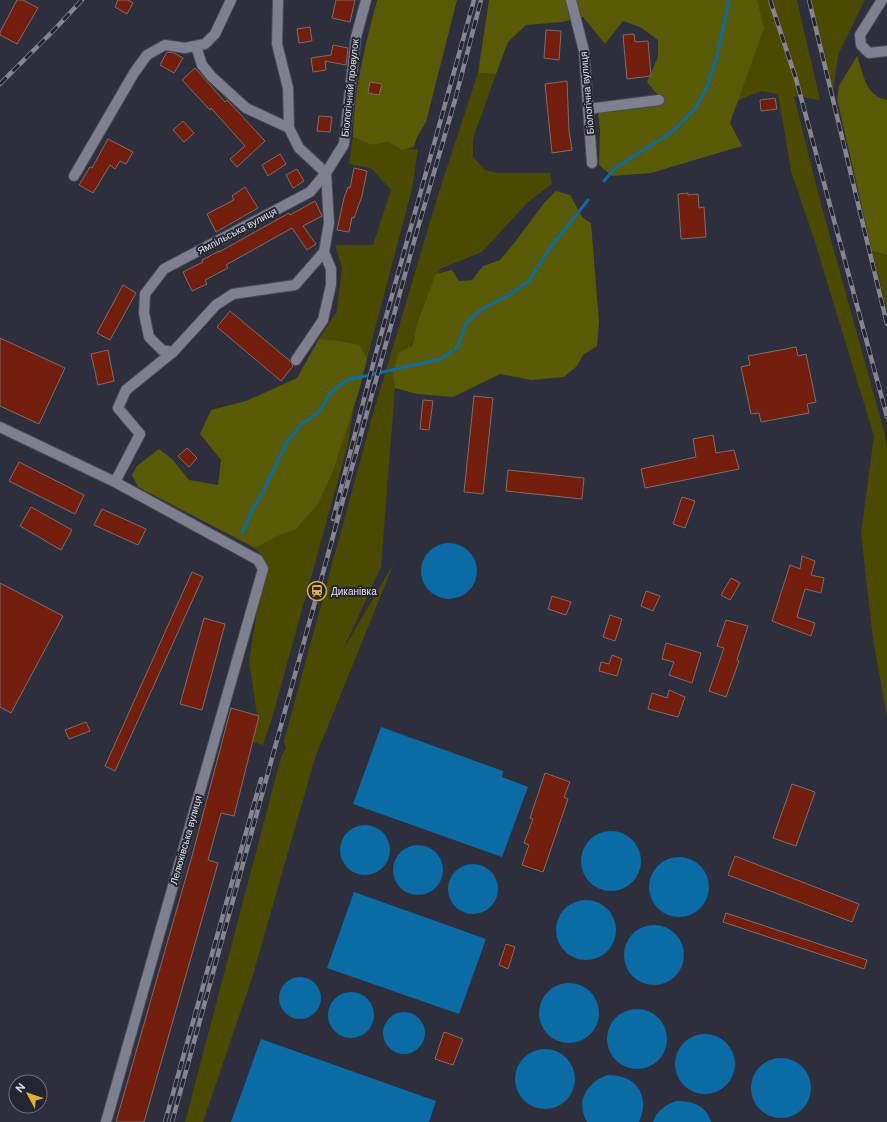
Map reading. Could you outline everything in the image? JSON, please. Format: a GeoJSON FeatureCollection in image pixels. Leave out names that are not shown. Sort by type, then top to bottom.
{"type":"FeatureCollection","features":[{"type":"Feature","properties":{"kind":"street"},"geometry":{"type":"LineString","coordinates":[[74,176],[134,73],[147,55],[165,45],[186,48],[205,44],[215,34],[231,0]]}},
{"type":"Feature","properties":{"kind":"street"},"geometry":{"type":"LineString","coordinates":[[278,0],[277,44],[288,88],[289,128],[299,148],[326,173],[329,223],[324,252],[330,269],[331,285],[323,320],[296,360]]}},
{"type":"Feature","properties":{"kind":"street","name":"Біологічний провулок"},"geometry":{"type":"LineString","coordinates":[[326,173],[344,144],[356,37],[366,0]]}},
{"type":"Feature","properties":{"kind":"street","name":"Біологічна вулиця"},"geometry":{"type":"LineString","coordinates":[[571,0],[584,51],[592,163]]}},
{"type":"Feature","properties":{"kind":"street"},"geometry":{"type":"LineString","coordinates":[[882,0],[860,35],[861,45],[869,54],[887,51]]}},
{"type":"Feature","properties":{"kind":"street"},"geometry":{"type":"LineString","coordinates":[[196,46],[202,65],[212,78],[246,108],[289,128]]}},
{"type":"Feature","properties":{"kind":"street"},"geometry":{"type":"LineString","coordinates":[[588,109],[659,100]]}},
{"type":"Feature","properties":{"kind":"street","name":"Ямпільська вулиця"},"geometry":{"type":"LineString","coordinates":[[173,352],[162,350],[149,337],[144,313],[146,294],[164,269],[310,192],[326,173]]}},
{"type":"Feature","properties":{"kind":"street"},"geometry":{"type":"LineString","coordinates":[[0,427],[115,482],[140,434],[118,408],[126,390],[173,352],[216,305],[234,294],[296,285],[324,252]]}},
{"type":"Feature","properties":{"kind":"street","name":"Лелюківська вулиця"},"geometry":{"type":"LineString","coordinates":[[106,1122],[263,569],[258,560],[115,482]]}},
{"type":"Feature","properties":{"kind":"shaded area"},"geometry":{"type":"Polygon","coordinates":[[[377,0],[457,0],[426,122],[417,137],[414,147],[402,150],[388,142],[372,145],[353,137],[355,102],[364,51],[377,0]]]}},
{"type":"Feature","properties":{"kind":"shaded area"},"geometry":{"type":"Polygon","coordinates":[[[489,0],[757,0],[764,28],[730,123],[742,146],[651,173],[612,176],[599,165],[600,131],[598,113],[661,99],[647,82],[658,57],[658,40],[640,27],[623,21],[605,44],[583,17],[562,22],[526,25],[508,42],[496,74],[478,73],[489,0]]]}},
{"type":"Feature","properties":{"kind":"shaded area"},"geometry":{"type":"Polygon","coordinates":[[[724,0],[797,0],[820,100],[794,96],[818,193],[884,431],[887,447],[887,718],[873,639],[861,533],[874,436],[815,242],[791,171],[778,94],[761,91],[679,125],[724,0]]]}},
{"type":"Feature","properties":{"kind":"shaded area"},"geometry":{"type":"Polygon","coordinates":[[[811,0],[865,0],[838,55],[833,92],[811,0]]]}},
{"type":"Feature","properties":{"kind":"shaded area"},"geometry":{"type":"Polygon","coordinates":[[[857,56],[866,84],[874,94],[887,100],[887,255],[872,251],[837,99],[839,86],[857,56]]]}},
{"type":"Feature","properties":{"kind":"shaded area"},"geometry":{"type":"Polygon","coordinates":[[[478,73],[496,74],[473,139],[473,157],[485,170],[498,173],[550,173],[552,184],[528,202],[482,252],[440,269],[395,388],[381,567],[343,650],[394,563],[315,758],[252,978],[203,1122],[185,1122],[281,757],[286,748],[284,741],[373,414],[438,195],[478,73]]]}},
{"type":"Feature","properties":{"kind":"shaded area"},"geometry":{"type":"Polygon","coordinates":[[[353,137],[372,145],[388,142],[400,149],[418,149],[412,189],[367,359],[319,339],[337,311],[342,268],[335,245],[373,245],[391,190],[371,168],[349,164],[353,137]]]}},
{"type":"Feature","properties":{"kind":"shaded area"},"geometry":{"type":"Polygon","coordinates":[[[556,191],[570,195],[583,218],[591,223],[599,322],[597,346],[583,355],[577,366],[564,377],[531,380],[500,374],[453,397],[417,394],[395,388],[393,375],[398,353],[412,346],[418,321],[436,274],[452,270],[459,281],[472,280],[483,266],[500,260],[545,202],[556,191]]]}},
{"type":"Feature","properties":{"kind":"shaded area"},"geometry":{"type":"Polygon","coordinates":[[[872,251],[887,255],[887,312],[872,251]]]}},
{"type":"Feature","properties":{"kind":"shaded area"},"geometry":{"type":"Polygon","coordinates":[[[319,339],[360,345],[367,359],[359,391],[333,471],[318,504],[296,529],[277,536],[255,548],[138,487],[132,475],[137,466],[159,449],[172,459],[189,480],[218,485],[221,460],[200,434],[211,410],[246,401],[297,378],[319,339]]]}},
{"type":"Feature","properties":{"kind":"shaded area"},"geometry":{"type":"Polygon","coordinates":[[[356,390],[348,444],[272,718],[263,745],[253,742],[257,715],[249,661],[265,561],[255,548],[299,505],[356,390]]]}},
{"type":"Feature","properties":{"kind":"water"},"geometry":{"type":"Polygon","coordinates":[[[443,543],[455,543],[465,547],[473,555],[477,565],[477,577],[473,587],[465,595],[455,599],[443,599],[433,595],[425,587],[421,577],[421,565],[425,555],[433,547],[443,543]]]}},
{"type":"Feature","properties":{"kind":"water"},"geometry":{"type":"Polygon","coordinates":[[[381,727],[503,771],[502,777],[528,787],[502,857],[353,804],[381,727]]]}},
{"type":"Feature","properties":{"kind":"water"},"geometry":{"type":"Polygon","coordinates":[[[360,825],[370,825],[383,832],[390,845],[390,855],[383,868],[370,875],[360,875],[351,871],[344,864],[340,855],[340,845],[344,836],[351,829],[360,825]]]}},
{"type":"Feature","properties":{"kind":"water"},"geometry":{"type":"Polygon","coordinates":[[[605,831],[617,831],[633,839],[639,849],[641,861],[639,873],[633,883],[617,891],[605,891],[589,883],[581,867],[581,855],[589,839],[605,831]]]}},
{"type":"Feature","properties":{"kind":"water"},"geometry":{"type":"Polygon","coordinates":[[[413,845],[423,845],[436,852],[443,865],[443,875],[436,888],[423,895],[413,895],[404,891],[397,884],[393,875],[393,865],[397,856],[404,849],[413,845]]]}},
{"type":"Feature","properties":{"kind":"water"},"geometry":{"type":"Polygon","coordinates":[[[673,857],[685,857],[701,865],[707,875],[709,887],[707,899],[701,909],[685,917],[673,917],[657,909],[649,893],[649,881],[657,865],[673,857]]]}},
{"type":"Feature","properties":{"kind":"water"},"geometry":{"type":"Polygon","coordinates":[[[468,864],[478,864],[491,871],[498,884],[498,894],[491,907],[478,914],[468,914],[459,910],[452,903],[448,894],[448,884],[452,875],[459,868],[468,864]]]}},
{"type":"Feature","properties":{"kind":"water"},"geometry":{"type":"Polygon","coordinates":[[[354,892],[486,939],[459,1014],[327,968],[354,892]]]}},
{"type":"Feature","properties":{"kind":"water"},"geometry":{"type":"Polygon","coordinates":[[[580,900],[592,900],[608,908],[614,918],[616,930],[614,942],[608,952],[592,960],[580,960],[564,952],[556,936],[556,924],[564,908],[580,900]]]}},
{"type":"Feature","properties":{"kind":"water"},"geometry":{"type":"Polygon","coordinates":[[[648,925],[660,925],[676,933],[682,943],[684,955],[682,967],[676,977],[660,985],[648,985],[632,977],[624,961],[624,949],[632,933],[648,925]]]}},
{"type":"Feature","properties":{"kind":"water"},"geometry":{"type":"Polygon","coordinates":[[[296,977],[304,977],[315,983],[321,994],[321,1002],[315,1013],[304,1019],[296,1019],[285,1013],[279,1002],[279,994],[285,983],[296,977]]]}},
{"type":"Feature","properties":{"kind":"water"},"geometry":{"type":"Polygon","coordinates":[[[563,983],[575,983],[591,991],[597,1001],[599,1013],[597,1025],[591,1035],[575,1043],[563,1043],[547,1035],[539,1019],[539,1007],[547,991],[563,983]]]}},
{"type":"Feature","properties":{"kind":"water"},"geometry":{"type":"Polygon","coordinates":[[[351,992],[364,996],[370,1002],[374,1015],[370,1028],[364,1034],[351,1038],[338,1034],[332,1028],[328,1015],[332,1002],[338,996],[351,992]]]}},
{"type":"Feature","properties":{"kind":"water"},"geometry":{"type":"Polygon","coordinates":[[[631,1009],[643,1009],[659,1017],[665,1027],[667,1039],[665,1051],[659,1061],[643,1069],[631,1069],[615,1061],[607,1045],[607,1033],[615,1017],[631,1009]]]}},
{"type":"Feature","properties":{"kind":"water"},"geometry":{"type":"Polygon","coordinates":[[[400,1012],[408,1012],[419,1018],[425,1029],[425,1037],[419,1048],[408,1054],[400,1054],[389,1048],[383,1037],[383,1029],[389,1018],[400,1012]]]}},
{"type":"Feature","properties":{"kind":"water"},"geometry":{"type":"Polygon","coordinates":[[[699,1034],[711,1034],[727,1042],[733,1052],[735,1064],[733,1076],[727,1086],[711,1094],[699,1094],[683,1086],[675,1070],[675,1058],[683,1042],[699,1034]]]}},
{"type":"Feature","properties":{"kind":"water"},"geometry":{"type":"Polygon","coordinates":[[[261,1039],[436,1101],[429,1122],[231,1122],[261,1039]]]}},
{"type":"Feature","properties":{"kind":"water"},"geometry":{"type":"Polygon","coordinates":[[[539,1049],[551,1049],[567,1057],[573,1067],[575,1079],[573,1091],[567,1101],[551,1109],[539,1109],[523,1101],[515,1085],[515,1073],[523,1057],[539,1049]]]}},
{"type":"Feature","properties":{"kind":"water"},"geometry":{"type":"Polygon","coordinates":[[[775,1058],[787,1058],[803,1066],[809,1076],[811,1088],[809,1100],[803,1110],[787,1118],[775,1118],[759,1110],[751,1094],[751,1082],[759,1066],[775,1058]]]}},
{"type":"Feature","properties":{"kind":"water"},"geometry":{"type":"Polygon","coordinates":[[[607,1075],[626,1078],[638,1088],[642,1095],[643,1104],[639,1122],[587,1122],[582,1107],[585,1094],[594,1083],[607,1075]]]}},
{"type":"Feature","properties":{"kind":"water"},"geometry":{"type":"Polygon","coordinates":[[[676,1101],[698,1105],[706,1112],[711,1122],[653,1122],[662,1108],[676,1101]]]}},
{"type":"Feature","properties":{"kind":"building"},"geometry":{"type":"Polygon","coordinates":[[[17,0],[23,0],[38,8],[17,44],[0,35],[0,32],[17,0]]]}},
{"type":"Feature","properties":{"kind":"building"},"geometry":{"type":"Polygon","coordinates":[[[118,0],[128,0],[133,3],[127,14],[115,7],[118,0]]]}},
{"type":"Feature","properties":{"kind":"building"},"geometry":{"type":"Polygon","coordinates":[[[336,0],[355,0],[350,22],[332,18],[336,0]]]}},
{"type":"Feature","properties":{"kind":"building"},"geometry":{"type":"Polygon","coordinates":[[[310,27],[312,41],[299,43],[297,29],[310,27]]]}},
{"type":"Feature","properties":{"kind":"building"},"geometry":{"type":"Polygon","coordinates":[[[546,30],[561,31],[559,60],[544,58],[546,30]]]}},
{"type":"Feature","properties":{"kind":"building"},"geometry":{"type":"Polygon","coordinates":[[[634,34],[635,42],[648,41],[651,76],[627,79],[623,35],[634,34]]]}},
{"type":"Feature","properties":{"kind":"building"},"geometry":{"type":"Polygon","coordinates":[[[333,45],[348,48],[346,65],[325,61],[326,70],[313,72],[311,58],[331,55],[333,45]]]}},
{"type":"Feature","properties":{"kind":"building"},"geometry":{"type":"Polygon","coordinates":[[[167,52],[174,53],[183,58],[174,73],[160,65],[167,52]]]}},
{"type":"Feature","properties":{"kind":"building"},"geometry":{"type":"Polygon","coordinates":[[[195,68],[225,102],[227,100],[265,141],[237,167],[230,159],[245,146],[211,108],[210,110],[182,80],[195,68]]]}},
{"type":"Feature","properties":{"kind":"building"},"geometry":{"type":"Polygon","coordinates":[[[567,81],[569,131],[572,150],[552,153],[545,84],[567,81]]]}},
{"type":"Feature","properties":{"kind":"building"},"geometry":{"type":"Polygon","coordinates":[[[370,82],[382,84],[379,95],[368,93],[370,82]]]}},
{"type":"Feature","properties":{"kind":"building"},"geometry":{"type":"Polygon","coordinates":[[[775,98],[777,109],[761,111],[760,100],[775,98]]]}},
{"type":"Feature","properties":{"kind":"building"},"geometry":{"type":"Polygon","coordinates":[[[319,116],[332,117],[330,132],[317,131],[319,116]]]}},
{"type":"Feature","properties":{"kind":"building"},"geometry":{"type":"Polygon","coordinates":[[[183,121],[194,133],[184,142],[173,130],[183,121]]]}},
{"type":"Feature","properties":{"kind":"building"},"geometry":{"type":"Polygon","coordinates":[[[108,139],[133,152],[126,164],[120,161],[115,169],[110,165],[93,193],[79,185],[90,167],[92,168],[108,139]]]}},
{"type":"Feature","properties":{"kind":"building"},"geometry":{"type":"Polygon","coordinates":[[[280,154],[286,164],[268,176],[262,165],[280,154]]]}},
{"type":"Feature","properties":{"kind":"building"},"geometry":{"type":"Polygon","coordinates":[[[354,168],[367,171],[362,196],[354,218],[352,217],[349,232],[337,230],[344,198],[348,187],[350,188],[354,168]]]}},
{"type":"Feature","properties":{"kind":"building"},"geometry":{"type":"Polygon","coordinates":[[[297,169],[304,181],[293,188],[286,175],[297,169]]]}},
{"type":"Feature","properties":{"kind":"building"},"geometry":{"type":"Polygon","coordinates":[[[245,187],[258,208],[216,232],[207,214],[234,200],[232,196],[245,187]]]}},
{"type":"Feature","properties":{"kind":"building"},"geometry":{"type":"Polygon","coordinates":[[[688,193],[688,195],[698,194],[699,208],[704,207],[706,237],[681,239],[678,194],[688,193]]]}},
{"type":"Feature","properties":{"kind":"building"},"geometry":{"type":"Polygon","coordinates":[[[315,201],[322,216],[303,226],[316,244],[307,250],[292,228],[226,265],[228,268],[205,280],[207,284],[192,291],[183,272],[203,262],[202,260],[289,213],[290,215],[315,201]]]}},
{"type":"Feature","properties":{"kind":"building"},"geometry":{"type":"Polygon","coordinates":[[[123,285],[136,293],[110,340],[97,333],[123,285]]]}},
{"type":"Feature","properties":{"kind":"building"},"geometry":{"type":"Polygon","coordinates":[[[230,311],[290,361],[293,366],[281,381],[217,327],[230,311]]]}},
{"type":"Feature","properties":{"kind":"building"},"geometry":{"type":"Polygon","coordinates":[[[0,338],[65,368],[39,424],[0,406],[0,338]]]}},
{"type":"Feature","properties":{"kind":"building"},"geometry":{"type":"Polygon","coordinates":[[[796,347],[798,356],[806,354],[816,402],[807,404],[809,413],[761,422],[759,413],[751,414],[741,367],[750,365],[748,356],[796,347]]]}},
{"type":"Feature","properties":{"kind":"building"},"geometry":{"type":"Polygon","coordinates":[[[108,350],[114,381],[98,385],[91,354],[108,350]]]}},
{"type":"Feature","properties":{"kind":"building"},"geometry":{"type":"Polygon","coordinates":[[[474,396],[493,398],[483,494],[464,492],[474,396]]]}},
{"type":"Feature","properties":{"kind":"building"},"geometry":{"type":"Polygon","coordinates":[[[423,400],[433,401],[429,430],[420,429],[423,400]]]}},
{"type":"Feature","properties":{"kind":"building"},"geometry":{"type":"Polygon","coordinates":[[[713,435],[716,453],[734,450],[739,469],[645,488],[641,469],[696,457],[693,439],[713,435]]]}},
{"type":"Feature","properties":{"kind":"building"},"geometry":{"type":"Polygon","coordinates":[[[187,448],[197,458],[189,467],[178,456],[187,448]]]}},
{"type":"Feature","properties":{"kind":"building"},"geometry":{"type":"Polygon","coordinates":[[[19,462],[84,495],[75,514],[9,481],[19,462]]]}},
{"type":"Feature","properties":{"kind":"building"},"geometry":{"type":"Polygon","coordinates":[[[508,470],[584,478],[582,499],[506,491],[508,470]]]}},
{"type":"Feature","properties":{"kind":"building"},"geometry":{"type":"Polygon","coordinates":[[[682,497],[695,501],[685,528],[673,524],[682,497]]]}},
{"type":"Feature","properties":{"kind":"building"},"geometry":{"type":"Polygon","coordinates":[[[31,507],[72,530],[61,550],[20,526],[31,507]]]}},
{"type":"Feature","properties":{"kind":"building"},"geometry":{"type":"Polygon","coordinates":[[[102,509],[146,529],[138,545],[94,525],[102,509]]]}},
{"type":"Feature","properties":{"kind":"building"},"geometry":{"type":"Polygon","coordinates":[[[802,556],[815,561],[811,575],[824,578],[821,593],[805,589],[797,617],[815,623],[811,636],[772,621],[790,565],[800,569],[802,556]]]}},
{"type":"Feature","properties":{"kind":"building"},"geometry":{"type":"Polygon","coordinates":[[[192,572],[203,577],[115,771],[105,766],[192,572]]]}},
{"type":"Feature","properties":{"kind":"building"},"geometry":{"type":"Polygon","coordinates":[[[731,578],[740,583],[730,600],[721,595],[731,578]]]}},
{"type":"Feature","properties":{"kind":"building"},"geometry":{"type":"Polygon","coordinates":[[[0,583],[63,616],[11,713],[0,707],[0,583]]]}},
{"type":"Feature","properties":{"kind":"building"},"geometry":{"type":"Polygon","coordinates":[[[646,591],[660,596],[653,611],[641,606],[646,591]]]}},
{"type":"Feature","properties":{"kind":"building"},"geometry":{"type":"Polygon","coordinates":[[[552,596],[571,602],[566,615],[548,609],[552,596]]]}},
{"type":"Feature","properties":{"kind":"building"},"geometry":{"type":"Polygon","coordinates":[[[610,615],[622,619],[615,641],[603,637],[610,615]]]}},
{"type":"Feature","properties":{"kind":"building"},"geometry":{"type":"Polygon","coordinates":[[[204,618],[225,624],[202,710],[180,704],[204,618]]]}},
{"type":"Feature","properties":{"kind":"building"},"geometry":{"type":"Polygon","coordinates":[[[726,620],[748,626],[737,660],[739,661],[726,697],[709,691],[724,648],[717,646],[726,620]]]}},
{"type":"Feature","properties":{"kind":"building"},"geometry":{"type":"Polygon","coordinates":[[[666,643],[701,653],[692,683],[669,675],[674,662],[662,659],[666,643]]]}},
{"type":"Feature","properties":{"kind":"building"},"geometry":{"type":"Polygon","coordinates":[[[612,655],[622,659],[617,676],[599,671],[601,662],[609,664],[612,655]]]}},
{"type":"Feature","properties":{"kind":"building"},"geometry":{"type":"Polygon","coordinates":[[[669,690],[685,697],[678,717],[648,709],[652,693],[667,698],[669,690]]]}},
{"type":"Feature","properties":{"kind":"building"},"geometry":{"type":"Polygon","coordinates":[[[231,708],[259,716],[234,816],[221,813],[208,860],[218,863],[144,1122],[116,1122],[192,856],[231,708]]]}},
{"type":"Feature","properties":{"kind":"building"},"geometry":{"type":"Polygon","coordinates":[[[86,722],[90,731],[69,739],[65,730],[86,722]]]}},
{"type":"Feature","properties":{"kind":"building"},"geometry":{"type":"Polygon","coordinates":[[[545,773],[570,782],[564,797],[568,799],[543,872],[522,865],[529,845],[524,843],[533,819],[530,818],[545,773]]]}},
{"type":"Feature","properties":{"kind":"building"},"geometry":{"type":"Polygon","coordinates":[[[792,784],[815,792],[796,846],[773,838],[792,784]]]}},
{"type":"Feature","properties":{"kind":"building"},"geometry":{"type":"Polygon","coordinates":[[[735,856],[859,904],[852,922],[728,875],[735,856]]]}},
{"type":"Feature","properties":{"kind":"building"},"geometry":{"type":"Polygon","coordinates":[[[726,913],[867,960],[864,969],[723,922],[726,913]]]}},
{"type":"Feature","properties":{"kind":"building"},"geometry":{"type":"Polygon","coordinates":[[[506,944],[515,947],[508,969],[499,965],[506,944]]]}},
{"type":"Feature","properties":{"kind":"building"},"geometry":{"type":"Polygon","coordinates":[[[444,1032],[463,1039],[453,1065],[435,1059],[444,1032]]]}},
{"type":"Feature","properties":{"kind":"waterway"},"geometry":{"type":"LineString","coordinates":[[604,181],[615,168],[672,132],[694,110],[706,89],[717,57],[729,0]]}},
{"type":"Feature","properties":{"kind":"waterway"},"geometry":{"type":"LineString","coordinates":[[242,533],[288,440],[303,423],[319,412],[330,393],[347,380],[441,359],[458,347],[466,323],[481,310],[512,293],[529,281],[547,252],[588,200]]}},
{"type":"Feature","properties":{"kind":"railway"},"geometry":{"type":"LineString","coordinates":[[0,84],[82,0]]}},
{"type":"Feature","properties":{"kind":"railway"},"geometry":{"type":"LineString","coordinates":[[333,519],[376,353],[474,0]]}},
{"type":"Feature","properties":{"kind":"railway"},"geometry":{"type":"LineString","coordinates":[[172,1122],[415,238],[455,100],[481,0]]}},
{"type":"Feature","properties":{"kind":"railway"},"geometry":{"type":"LineString","coordinates":[[770,0],[796,79],[887,417]]}},
{"type":"Feature","properties":{"kind":"railway"},"geometry":{"type":"LineString","coordinates":[[809,0],[887,324]]}},
{"type":"Feature","properties":{"kind":"railway"},"geometry":{"type":"LineString","coordinates":[[165,1122],[261,779]]}},
{"type":"Feature","properties":{"kind":"place","name":"Диканівка"},"geometry":{"type":"Point","coordinates":[317,591]}}]}
